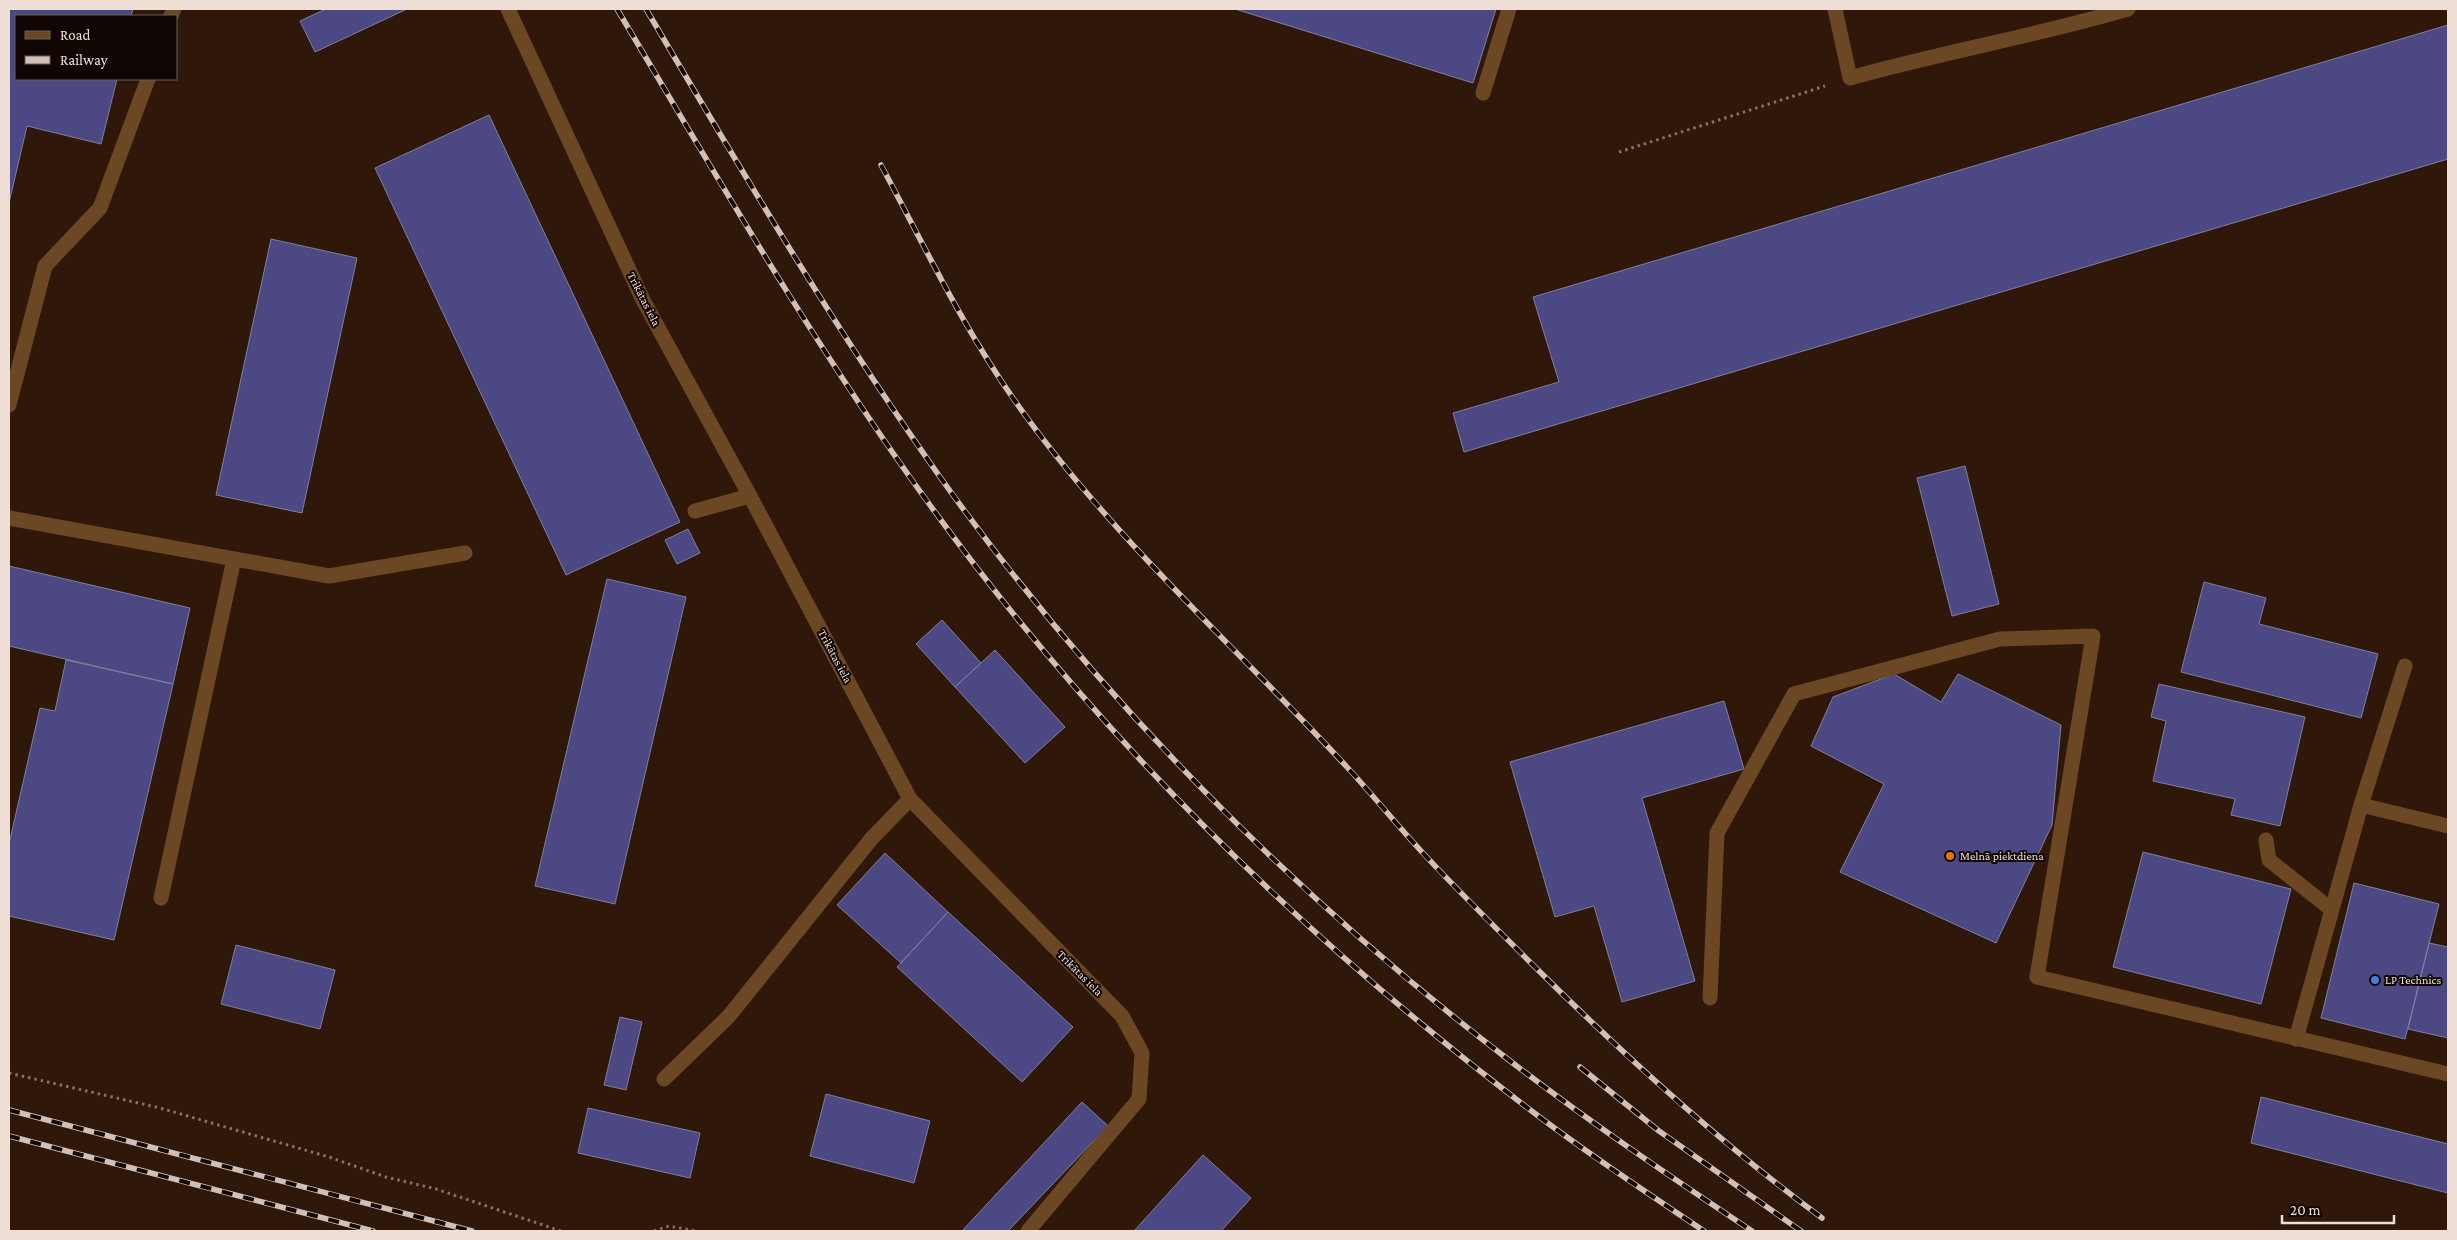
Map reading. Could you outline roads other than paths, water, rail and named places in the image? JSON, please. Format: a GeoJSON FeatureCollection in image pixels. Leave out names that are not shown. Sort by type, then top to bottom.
{"type":"FeatureCollection","features":[{"type":"Feature","properties":{"kind":"street","name":"Trikātas iela"},"geometry":{"type":"LineString","coordinates":[[508,9],[643,300],[750,496],[910,799],[1122,1016],[1142,1053],[1139,1099],[1028,1231]]}},
{"type":"Feature","properties":{"kind":"street"},"geometry":{"type":"LineString","coordinates":[[1483,93],[1509,9]]}},
{"type":"Feature","properties":{"kind":"street"},"geometry":{"type":"LineString","coordinates":[[1835,9],[1850,78],[1908,61],[1985,46],[2128,9]]}},
{"type":"Feature","properties":{"kind":"street"},"geometry":{"type":"LineString","coordinates":[[9,405],[45,266],[100,208],[148,80]]}},
{"type":"Feature","properties":{"kind":"street"},"geometry":{"type":"LineString","coordinates":[[695,511],[750,496]]}},
{"type":"Feature","properties":{"kind":"street"},"geometry":{"type":"LineString","coordinates":[[9,518],[329,576],[465,553]]}},
{"type":"Feature","properties":{"kind":"street"},"geometry":{"type":"LineString","coordinates":[[161,898],[234,559]]}},
{"type":"Feature","properties":{"kind":"street"},"geometry":{"type":"LineString","coordinates":[[1710,998],[1717,833],[1794,694],[2000,639],[2093,636],[2036,977],[2448,1074]]}},
{"type":"Feature","properties":{"kind":"street"},"geometry":{"type":"LineString","coordinates":[[2296,1038],[2361,805],[2406,666]]}},
{"type":"Feature","properties":{"kind":"street"},"geometry":{"type":"LineString","coordinates":[[664,1079],[729,1016],[872,838],[910,799]]}},
{"type":"Feature","properties":{"kind":"street"},"geometry":{"type":"LineString","coordinates":[[2361,805],[2448,826]]}},
{"type":"Feature","properties":{"kind":"street"},"geometry":{"type":"LineString","coordinates":[[2266,840],[2269,860],[2332,910]]}},
{"type":"Feature","properties":{"kind":"railway"},"geometry":{"type":"LineString","coordinates":[[617,9],[766,258],[885,442],[992,587],[1061,671],[1132,751],[1207,829],[1285,904],[1365,976],[1448,1045],[1554,1128],[1704,1231]]}},
{"type":"Feature","properties":{"kind":"railway"},"geometry":{"type":"LineString","coordinates":[[646,9],[790,250],[866,368],[945,484],[1005,564],[1135,718],[1204,791],[1276,862],[1350,930],[1427,995],[1505,1057],[1596,1125],[1752,1231]]}},
{"type":"Feature","properties":{"kind":"railway"},"geometry":{"type":"LineString","coordinates":[[881,165],[961,315],[996,373],[1052,451],[1132,544],[1304,721],[1450,882],[1571,1002],[1711,1130],[1822,1218]]}},
{"type":"Feature","properties":{"kind":"railway"},"geometry":{"type":"LineString","coordinates":[[1580,1067],[1659,1131],[1801,1231]]}},
{"type":"Feature","properties":{"kind":"railway"},"geometry":{"type":"LineString","coordinates":[[9,1110],[472,1231]]}},
{"type":"Feature","properties":{"kind":"railway"},"geometry":{"type":"LineString","coordinates":[[9,1136],[373,1231]]}},
{"type":"Feature","properties":{"kind":"place","name":"Melnā piektdiena"},"geometry":{"type":"Point","coordinates":[1950,856]}},
{"type":"Feature","properties":{"kind":"place","name":"LP Technics"},"geometry":{"type":"Point","coordinates":[2375,980]}}]}
